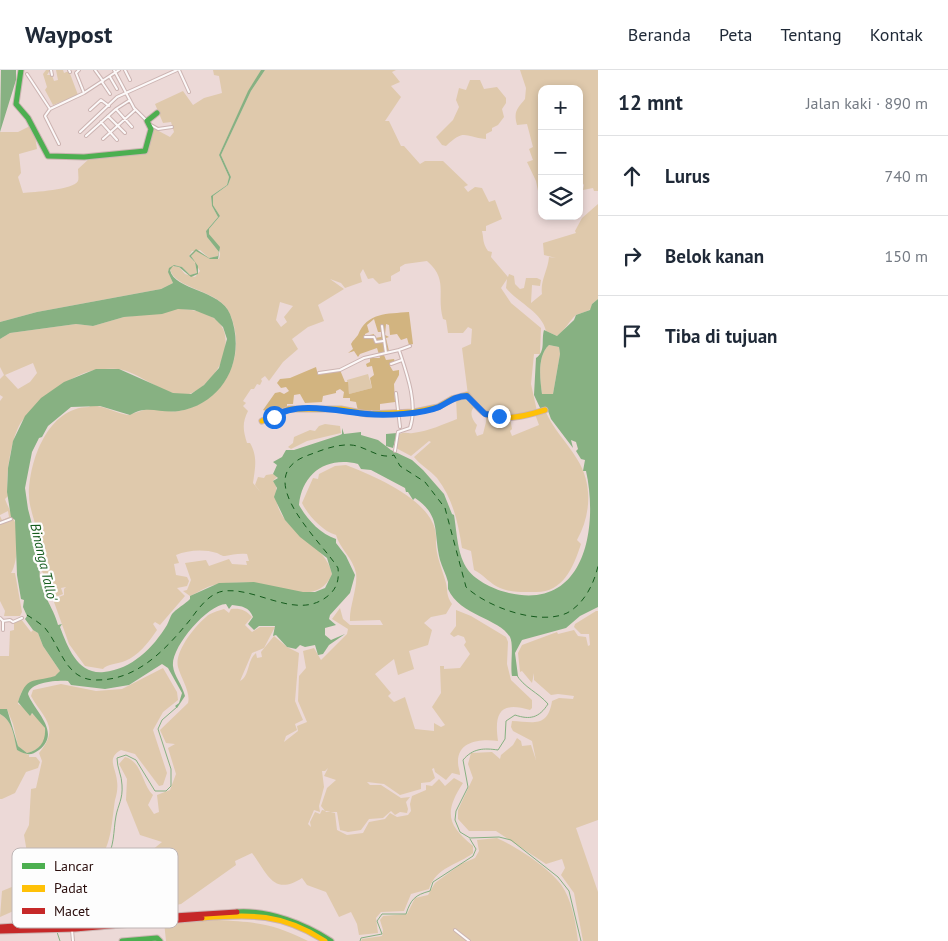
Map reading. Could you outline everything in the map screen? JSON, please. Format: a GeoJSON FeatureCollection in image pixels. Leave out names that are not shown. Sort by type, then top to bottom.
{"type":"FeatureCollection","features":[{"type":"Feature","properties":{"kind":"main road"},"geometry":{"type":"LineString","coordinates":[[21,70],[16,104],[28,118],[48,156],[84,157],[145,151],[151,129],[147,121],[157,113]]}},
{"type":"Feature","properties":{"kind":"main road"},"geometry":{"type":"LineString","coordinates":[[262,421],[289,409],[342,410],[367,414],[414,412],[438,407],[452,399],[467,396],[485,414],[505,418],[523,417],[545,410]]}},
{"type":"Feature","properties":{"kind":"main road"},"geometry":{"type":"LineString","coordinates":[[178,914],[255,911],[314,930],[331,941]]}},
{"type":"Feature","properties":{"kind":"main road"},"geometry":{"type":"LineString","coordinates":[[178,919],[257,915],[313,934],[325,941]]}},
{"type":"Feature","properties":{"kind":"main road"},"geometry":{"type":"LineString","coordinates":[[0,931],[71,928]]}},
{"type":"Feature","properties":{"kind":"main road"},"geometry":{"type":"LineString","coordinates":[[122,941],[157,938],[160,941]]}},
{"type":"Feature","properties":{"kind":"street"},"geometry":{"type":"LineString","coordinates":[[51,70],[52,75]]}},
{"type":"Feature","properties":{"kind":"street"},"geometry":{"type":"LineString","coordinates":[[79,70],[76,73],[84,93]]}},
{"type":"Feature","properties":{"kind":"street"},"geometry":{"type":"LineString","coordinates":[[95,70],[110,94]]}},
{"type":"Feature","properties":{"kind":"street"},"geometry":{"type":"LineString","coordinates":[[59,144],[45,116],[50,109],[84,93],[119,70]]}},
{"type":"Feature","properties":{"kind":"street"},"geometry":{"type":"LineString","coordinates":[[125,70],[130,80]]}},
{"type":"Feature","properties":{"kind":"street"},"geometry":{"type":"LineString","coordinates":[[80,132],[109,106],[114,98],[178,70],[189,92]]}},
{"type":"Feature","properties":{"kind":"street"},"geometry":{"type":"LineString","coordinates":[[115,71],[135,110],[158,128],[172,127]]}},
{"type":"Feature","properties":{"kind":"street"},"geometry":{"type":"LineString","coordinates":[[27,74],[50,109]]}},
{"type":"Feature","properties":{"kind":"street"},"geometry":{"type":"LineString","coordinates":[[110,77],[117,90]]}},
{"type":"Feature","properties":{"kind":"street"},"geometry":{"type":"LineString","coordinates":[[90,110],[101,100],[109,106]]}},
{"type":"Feature","properties":{"kind":"street"},"geometry":{"type":"LineString","coordinates":[[86,136],[116,109],[130,100]]}},
{"type":"Feature","properties":{"kind":"street"},"geometry":{"type":"LineString","coordinates":[[116,109],[132,127]]}},
{"type":"Feature","properties":{"kind":"street"},"geometry":{"type":"LineString","coordinates":[[103,139],[135,110]]}},
{"type":"Feature","properties":{"kind":"street"},"geometry":{"type":"LineString","coordinates":[[132,113],[135,117]]}},
{"type":"Feature","properties":{"kind":"street"},"geometry":{"type":"LineString","coordinates":[[108,116],[125,133]]}},
{"type":"Feature","properties":{"kind":"street"},"geometry":{"type":"LineString","coordinates":[[101,122],[117,140]]}},
{"type":"Feature","properties":{"kind":"street"},"geometry":{"type":"LineString","coordinates":[[382,326],[386,353]]}},
{"type":"Feature","properties":{"kind":"street"},"geometry":{"type":"LineString","coordinates":[[365,337],[374,337],[376,342],[384,341]]}},
{"type":"Feature","properties":{"kind":"street"},"geometry":{"type":"LineString","coordinates":[[319,373],[340,370],[364,358],[410,346]]}},
{"type":"Feature","properties":{"kind":"street"},"geometry":{"type":"LineString","coordinates":[[395,451],[398,432],[410,428],[414,412],[399,350]]}},
{"type":"Feature","properties":{"kind":"street"},"geometry":{"type":"LineString","coordinates":[[391,364],[402,360]]}},
{"type":"Feature","properties":{"kind":"street"},"geometry":{"type":"LineString","coordinates":[[396,393],[400,427]]}},
{"type":"Feature","properties":{"kind":"street"},"geometry":{"type":"LineString","coordinates":[[0,523],[11,519]]}},
{"type":"Feature","properties":{"kind":"street"},"geometry":{"type":"LineString","coordinates":[[0,618],[3,621],[3,630]]}},
{"type":"Feature","properties":{"kind":"street"},"geometry":{"type":"LineString","coordinates":[[3,621],[10,620],[13,622],[22,618]]}},
{"type":"Feature","properties":{"kind":"street"},"geometry":{"type":"LineString","coordinates":[[71,928],[72,941]]}},
{"type":"Feature","properties":{"kind":"street"},"geometry":{"type":"LineString","coordinates":[[455,930],[469,941]]}},
{"type":"Feature","properties":{"kind":"shaded area"},"geometry":{"type":"Polygon","coordinates":[[[1,70],[16,70],[16,80],[0,132],[1,70]]]}},
{"type":"Feature","properties":{"kind":"shaded area"},"geometry":{"type":"Polygon","coordinates":[[[46,70],[50,70],[47,75],[52,75],[54,81],[58,80],[56,70],[63,70],[64,73],[69,71],[78,95],[53,105],[45,90],[47,87],[43,74],[46,70]]]}},
{"type":"Feature","properties":{"kind":"shaded area"},"geometry":{"type":"Polygon","coordinates":[[[213,70],[261,70],[248,92],[219,155],[229,177],[227,185],[211,196],[212,206],[218,217],[206,231],[207,237],[219,252],[218,256],[209,258],[200,250],[192,251],[189,256],[195,262],[197,273],[190,275],[182,267],[174,265],[168,271],[173,283],[161,289],[37,312],[0,322],[0,132],[18,132],[30,126],[35,136],[37,149],[19,154],[21,173],[18,177],[23,193],[69,187],[78,181],[78,169],[90,158],[145,153],[148,151],[153,130],[155,129],[170,137],[174,132],[171,122],[163,123],[155,104],[183,91],[193,105],[204,98],[222,93],[219,76],[214,75],[213,70]]]}},
{"type":"Feature","properties":{"kind":"shaded area"},"geometry":{"type":"Polygon","coordinates":[[[261,70],[265,70],[251,91],[221,155],[231,177],[228,185],[213,196],[213,205],[220,216],[209,229],[209,234],[220,247],[218,259],[210,259],[196,251],[191,256],[198,266],[198,274],[191,277],[179,267],[173,266],[170,270],[173,277],[217,300],[225,306],[230,314],[235,330],[236,346],[228,376],[209,399],[179,411],[143,410],[130,415],[100,406],[71,407],[48,426],[32,452],[25,488],[34,532],[37,567],[40,569],[43,590],[58,625],[62,624],[60,627],[75,658],[81,665],[95,672],[104,672],[124,667],[141,656],[155,642],[172,614],[190,599],[190,596],[219,583],[254,582],[303,592],[315,592],[325,588],[332,574],[327,558],[300,537],[285,520],[274,497],[277,488],[273,481],[278,478],[273,474],[277,465],[273,462],[282,457],[286,450],[294,450],[340,435],[342,434],[342,428],[344,434],[361,432],[361,435],[378,440],[391,450],[412,460],[423,470],[444,494],[454,515],[458,543],[464,564],[476,578],[498,590],[509,593],[535,595],[556,589],[571,576],[581,559],[587,538],[590,515],[589,492],[586,471],[583,471],[585,460],[581,459],[576,451],[578,449],[576,442],[571,440],[573,448],[551,419],[547,408],[541,410],[534,395],[536,358],[542,349],[544,330],[557,336],[574,320],[576,315],[590,310],[592,304],[598,299],[598,607],[580,616],[566,628],[522,640],[515,653],[518,676],[512,676],[512,645],[510,637],[497,625],[461,605],[448,589],[448,582],[440,560],[435,524],[429,511],[415,498],[413,500],[405,488],[371,470],[361,469],[358,464],[347,462],[326,465],[311,476],[305,484],[299,505],[314,525],[325,534],[336,539],[336,543],[346,556],[355,575],[350,593],[330,615],[329,619],[336,625],[325,628],[325,635],[331,640],[345,634],[329,645],[323,654],[318,655],[315,645],[305,647],[300,645],[296,649],[287,647],[276,635],[273,636],[275,626],[259,626],[254,630],[248,624],[253,617],[245,608],[232,605],[229,609],[226,604],[218,606],[200,619],[178,648],[173,666],[185,696],[177,708],[175,706],[179,703],[182,693],[168,668],[162,664],[129,685],[105,689],[71,685],[68,681],[39,684],[30,690],[28,694],[44,722],[48,736],[39,750],[31,754],[23,753],[17,750],[10,725],[0,714],[0,709],[7,709],[18,746],[27,753],[35,750],[43,741],[45,728],[32,713],[30,716],[18,702],[21,693],[28,684],[36,680],[55,676],[60,671],[43,646],[38,633],[33,630],[25,619],[27,616],[23,607],[24,600],[21,599],[17,575],[15,520],[11,517],[7,492],[8,468],[13,441],[25,416],[41,398],[64,382],[96,369],[119,369],[173,393],[191,394],[204,385],[219,368],[227,339],[223,327],[214,318],[194,310],[178,309],[162,314],[124,317],[93,326],[76,324],[10,333],[0,339],[0,322],[37,312],[161,289],[173,283],[168,272],[169,268],[174,265],[182,267],[190,275],[197,273],[195,262],[189,256],[196,249],[209,258],[218,256],[219,252],[207,237],[206,231],[218,217],[212,206],[211,196],[227,185],[229,177],[219,155],[248,91],[261,70]],[[549,345],[543,355],[540,368],[542,394],[553,394],[560,354],[559,347],[549,345]]]}},
{"type":"Feature","properties":{"kind":"shaded area"},"geometry":{"type":"Polygon","coordinates":[[[265,70],[396,70],[392,72],[400,82],[391,86],[401,97],[385,121],[389,121],[401,146],[404,146],[420,164],[425,161],[443,161],[468,185],[464,187],[468,192],[475,187],[482,188],[489,202],[495,200],[502,219],[486,226],[486,231],[482,231],[485,245],[488,251],[492,252],[491,257],[508,277],[509,274],[514,276],[515,284],[520,289],[524,288],[526,278],[541,280],[540,286],[532,285],[531,303],[542,294],[542,285],[549,257],[556,258],[544,255],[543,243],[576,233],[575,231],[583,217],[598,204],[598,299],[592,304],[591,309],[576,315],[557,336],[546,331],[540,318],[506,288],[507,279],[501,288],[511,303],[541,328],[540,354],[534,354],[531,384],[537,411],[525,416],[504,417],[510,418],[512,436],[539,425],[535,414],[545,410],[577,459],[586,479],[588,489],[585,520],[577,540],[581,544],[570,570],[559,584],[544,591],[535,592],[504,590],[474,570],[471,551],[462,548],[457,520],[443,486],[414,457],[431,442],[429,441],[411,456],[396,448],[398,435],[400,434],[425,431],[457,419],[456,398],[468,396],[476,406],[471,412],[472,418],[477,425],[475,431],[477,436],[483,434],[486,414],[499,415],[484,412],[468,395],[462,348],[471,344],[472,329],[468,327],[463,333],[448,333],[446,320],[443,319],[441,310],[440,281],[434,268],[427,261],[405,264],[400,267],[400,271],[391,276],[391,281],[379,284],[373,278],[368,279],[363,269],[360,274],[362,282],[345,288],[341,283],[330,279],[344,289],[318,305],[324,321],[308,327],[292,339],[298,349],[283,362],[269,381],[265,376],[261,379],[260,385],[257,384],[254,389],[251,389],[243,401],[246,403],[243,406],[248,411],[244,423],[245,434],[247,443],[250,443],[253,448],[255,458],[253,483],[262,494],[255,485],[258,477],[264,478],[266,475],[273,474],[277,477],[273,481],[276,485],[279,509],[285,520],[321,553],[328,563],[332,574],[326,584],[317,590],[297,592],[239,582],[211,586],[190,596],[183,591],[187,590],[191,580],[185,563],[206,560],[209,566],[229,559],[232,564],[247,565],[246,561],[249,561],[247,554],[224,556],[201,551],[181,553],[176,555],[179,563],[174,564],[176,575],[187,577],[189,581],[187,586],[177,588],[185,596],[160,625],[155,622],[153,624],[157,630],[147,644],[130,659],[103,669],[85,666],[69,644],[54,602],[54,599],[64,595],[66,587],[61,588],[63,594],[53,598],[40,566],[38,530],[36,529],[29,499],[33,467],[37,452],[52,426],[62,416],[75,409],[91,405],[128,415],[149,409],[179,411],[195,406],[209,398],[229,374],[236,344],[229,312],[216,299],[188,286],[173,276],[170,269],[173,266],[179,267],[185,274],[195,277],[200,271],[191,256],[196,250],[210,259],[219,259],[219,249],[209,234],[209,229],[220,216],[213,205],[213,196],[228,185],[231,177],[221,155],[251,91],[265,70]],[[280,302],[276,320],[281,327],[287,322],[284,317],[293,306],[280,302]]]}},
{"type":"Feature","properties":{"kind":"shaded area"},"geometry":{"type":"Polygon","coordinates":[[[520,70],[598,70],[598,191],[594,191],[593,188],[583,190],[583,85],[538,85],[538,191],[536,181],[527,162],[533,160],[529,149],[533,147],[527,124],[517,125],[516,120],[517,110],[525,99],[526,88],[520,70]]]}},
{"type":"Feature","properties":{"kind":"shaded area"},"geometry":{"type":"Polygon","coordinates":[[[470,80],[480,80],[484,89],[497,87],[506,98],[506,103],[502,109],[504,117],[498,125],[492,128],[492,131],[486,134],[486,139],[461,135],[446,146],[442,145],[436,137],[453,120],[459,107],[456,100],[459,88],[466,90],[470,80]]]}},
{"type":"Feature","properties":{"kind":"shaded area"},"geometry":{"type":"Polygon","coordinates":[[[173,309],[197,311],[208,314],[222,326],[225,335],[225,347],[222,360],[214,375],[201,387],[192,393],[183,395],[165,390],[127,371],[118,369],[94,370],[83,373],[65,383],[38,405],[20,424],[11,449],[7,479],[8,496],[5,499],[16,525],[16,556],[11,573],[15,573],[22,612],[20,616],[4,616],[5,611],[0,601],[0,516],[2,520],[9,517],[8,511],[0,515],[0,401],[3,397],[0,395],[0,379],[4,375],[0,367],[0,339],[10,333],[76,324],[93,326],[124,317],[167,312],[173,309]],[[33,363],[5,375],[18,389],[30,382],[37,373],[33,363]]]}},
{"type":"Feature","properties":{"kind":"shaded area"},"geometry":{"type":"Polygon","coordinates":[[[409,312],[413,344],[409,345],[407,338],[401,340],[397,334],[390,335],[389,325],[386,324],[385,335],[389,337],[386,338],[389,351],[384,355],[386,360],[394,359],[395,362],[390,366],[393,371],[399,370],[399,375],[394,384],[395,402],[380,404],[380,413],[371,410],[370,413],[358,411],[356,402],[350,401],[350,398],[343,398],[344,392],[340,389],[336,393],[323,396],[322,402],[305,403],[300,394],[294,395],[293,404],[287,404],[287,408],[271,417],[269,412],[263,410],[275,393],[280,392],[284,394],[289,391],[286,387],[281,388],[277,383],[280,379],[290,378],[316,367],[318,375],[340,370],[345,382],[348,382],[349,394],[372,388],[370,378],[374,375],[372,366],[367,367],[366,364],[370,362],[370,358],[380,358],[377,348],[360,354],[358,357],[354,351],[348,353],[353,349],[351,344],[362,327],[372,318],[386,314],[409,312]],[[374,319],[367,325],[369,332],[365,336],[374,334],[375,338],[381,337],[381,332],[378,332],[374,319]]]}},
{"type":"Feature","properties":{"kind":"shaded area"},"geometry":{"type":"Polygon","coordinates":[[[549,345],[559,347],[560,354],[553,394],[542,394],[541,362],[549,345]]]}},
{"type":"Feature","properties":{"kind":"shaded area"},"geometry":{"type":"Polygon","coordinates":[[[368,374],[372,388],[349,394],[347,380],[368,374]]]}},
{"type":"Feature","properties":{"kind":"shaded area"},"geometry":{"type":"Polygon","coordinates":[[[325,424],[340,426],[341,433],[307,441],[291,449],[288,447],[293,443],[294,437],[310,430],[315,431],[319,426],[325,424]]]}},
{"type":"Feature","properties":{"kind":"shaded area"},"geometry":{"type":"Polygon","coordinates":[[[397,433],[393,448],[386,446],[386,434],[397,433]]]}},
{"type":"Feature","properties":{"kind":"shaded area"},"geometry":{"type":"Polygon","coordinates":[[[346,465],[389,484],[417,503],[427,514],[434,526],[438,556],[448,596],[452,604],[446,614],[431,617],[424,623],[432,630],[428,645],[409,651],[414,669],[398,675],[394,659],[375,674],[391,693],[388,696],[394,702],[405,697],[415,729],[434,731],[434,723],[441,727],[445,725],[432,707],[441,693],[440,666],[444,666],[444,669],[460,668],[470,654],[464,645],[466,642],[464,637],[458,635],[454,637],[450,634],[456,626],[456,610],[471,616],[506,637],[508,642],[507,664],[511,680],[532,700],[532,708],[530,710],[512,707],[506,708],[501,712],[497,723],[498,741],[485,740],[466,745],[459,755],[460,775],[452,773],[446,780],[435,772],[434,768],[432,769],[435,778],[430,782],[421,783],[421,789],[400,795],[384,784],[367,782],[370,785],[381,785],[401,798],[410,797],[406,802],[407,813],[400,812],[395,815],[391,811],[383,818],[369,819],[361,830],[348,832],[340,830],[337,812],[331,812],[335,813],[337,830],[347,835],[363,833],[369,822],[385,819],[390,813],[397,817],[408,815],[411,811],[412,796],[426,790],[426,785],[432,786],[439,779],[445,786],[454,778],[463,783],[453,802],[451,818],[458,831],[473,846],[473,853],[442,871],[432,882],[429,889],[411,894],[404,911],[381,912],[376,918],[378,933],[359,935],[357,924],[351,912],[339,917],[326,892],[307,885],[302,878],[284,885],[272,880],[252,853],[235,861],[236,865],[178,905],[178,848],[155,848],[162,842],[140,835],[126,800],[127,779],[119,764],[125,757],[135,763],[149,791],[153,795],[148,805],[154,814],[159,812],[157,795],[170,790],[176,774],[168,748],[175,744],[166,743],[160,730],[188,703],[189,699],[178,667],[179,654],[191,633],[210,614],[224,609],[229,613],[231,609],[240,609],[252,617],[245,625],[252,632],[260,627],[275,627],[264,648],[252,653],[240,681],[245,676],[253,656],[256,653],[257,658],[262,657],[261,652],[274,636],[287,647],[299,653],[295,701],[303,720],[295,724],[297,730],[286,736],[284,742],[298,731],[297,726],[307,722],[298,701],[299,676],[306,668],[303,651],[314,648],[321,660],[347,634],[348,629],[332,619],[340,608],[343,619],[350,625],[383,625],[380,620],[350,621],[356,579],[354,568],[336,535],[316,522],[302,503],[313,478],[318,479],[319,474],[335,466],[346,465]],[[328,768],[322,771],[324,787],[319,806],[320,812],[314,810],[308,824],[311,827],[310,822],[315,812],[320,814],[322,810],[325,811],[321,806],[327,788],[336,780],[324,776],[328,768]]]}},
{"type":"Feature","properties":{"kind":"shaded area"},"geometry":{"type":"Polygon","coordinates":[[[598,611],[598,820],[576,828],[598,892],[598,941],[583,941],[574,893],[561,875],[565,868],[562,859],[546,864],[496,831],[469,831],[458,819],[458,810],[473,778],[468,764],[471,753],[492,752],[500,759],[501,755],[513,745],[517,738],[521,741],[522,746],[531,745],[536,760],[532,741],[513,731],[511,727],[512,721],[538,722],[547,716],[552,701],[559,698],[573,699],[574,696],[551,695],[534,680],[534,673],[532,683],[522,671],[520,672],[518,653],[522,645],[557,632],[558,634],[574,630],[578,636],[586,637],[588,646],[590,645],[589,634],[581,634],[574,627],[575,624],[598,611]]]}},
{"type":"Feature","properties":{"kind":"shaded area"},"geometry":{"type":"Polygon","coordinates":[[[21,619],[31,632],[33,630],[38,633],[43,646],[60,671],[51,678],[32,683],[21,694],[18,704],[40,720],[46,731],[45,740],[42,744],[35,750],[27,753],[18,746],[7,709],[0,709],[0,656],[9,656],[10,631],[14,630],[14,622],[21,619]]]}},
{"type":"Feature","properties":{"kind":"shaded area"},"geometry":{"type":"Polygon","coordinates":[[[163,668],[177,692],[178,700],[163,712],[153,730],[167,773],[163,785],[159,786],[135,754],[121,750],[116,753],[113,760],[117,791],[111,830],[106,848],[26,848],[24,835],[29,825],[31,789],[36,788],[42,761],[39,753],[49,736],[48,723],[31,696],[33,690],[61,684],[96,691],[122,689],[163,668]]]}},
{"type":"Feature","properties":{"kind":"shaded area"},"geometry":{"type":"Polygon","coordinates":[[[0,714],[10,725],[17,750],[29,755],[29,757],[36,757],[40,762],[38,768],[26,772],[15,793],[2,799],[0,799],[0,714]]]}},
{"type":"Feature","properties":{"kind":"shaded area"},"geometry":{"type":"Polygon","coordinates":[[[497,838],[515,847],[545,868],[560,884],[568,897],[572,909],[578,941],[361,941],[362,939],[382,936],[383,930],[380,920],[383,916],[407,914],[415,898],[428,895],[435,883],[461,864],[475,858],[479,851],[477,840],[497,838]]]}},
{"type":"Feature","properties":{"kind":"shaded area"},"geometry":{"type":"Polygon","coordinates":[[[12,887],[12,912],[0,917],[2,891],[12,887]]]}},
{"type":"Feature","properties":{"kind":"shaded area"},"geometry":{"type":"Polygon","coordinates":[[[217,920],[264,924],[284,930],[308,941],[166,941],[165,928],[178,928],[178,921],[217,920]]]}},
{"type":"Feature","properties":{"kind":"waterway"},"geometry":{"type":"LineString","coordinates":[[516,674],[523,683],[548,704],[534,717],[515,715],[506,721],[505,739],[498,750],[475,751],[463,760],[468,787],[456,811],[455,820],[460,832],[470,838],[499,837],[511,840],[558,877],[569,891],[581,941]]}},
{"type":"Feature","properties":{"kind":"waterway"},"geometry":{"type":"LineString","coordinates":[[111,848],[122,790],[117,758],[126,755],[136,760],[155,791],[166,791],[171,786],[171,769],[158,729],[162,720],[177,707]]}},
{"type":"Feature","properties":{"kind":"waterway"},"geometry":{"type":"LineString","coordinates":[[360,941],[361,938],[382,934],[377,921],[382,914],[406,914],[412,901],[417,896],[430,891],[433,882],[473,856],[476,849],[470,839]]}},
{"type":"Feature","properties":{"kind":"waterway"},"geometry":{"type":"LineString","coordinates":[[57,932],[60,941]]}},
{"type":"Feature","properties":{"kind":"ferry route"},"geometry":{"type":"LineString","coordinates":[[27,615],[45,628],[70,668],[85,678],[95,680],[110,679],[124,675],[149,662],[171,642],[204,602],[219,592],[237,591],[291,605],[317,602],[329,595],[336,586],[338,568],[295,511],[287,494],[285,479],[291,466],[306,456],[328,448],[345,445],[357,446],[383,456],[394,455],[400,466],[425,482],[445,508],[466,587],[487,601],[528,616],[542,617],[567,613],[587,593],[594,580],[598,566]]}},
{"type":"Feature","properties":{"kind":"traffic: fast"},"geometry":{"type":"LineString","coordinates":[[21,70],[16,104],[28,118],[48,156],[84,157],[145,151],[151,129],[147,121],[157,113]]}},
{"type":"Feature","properties":{"kind":"traffic: fast"},"geometry":{"type":"LineString","coordinates":[[237,912],[262,913],[286,919],[310,929],[331,941]]}},
{"type":"Feature","properties":{"kind":"traffic: fast"},"geometry":{"type":"LineString","coordinates":[[122,941],[157,938],[160,941]]}},
{"type":"Feature","properties":{"kind":"traffic: slow"},"geometry":{"type":"LineString","coordinates":[[262,421],[289,409],[341,409],[367,414],[414,412],[438,407],[452,399],[467,395],[489,416],[505,418],[545,410]]}},
{"type":"Feature","properties":{"kind":"traffic: slow"},"geometry":{"type":"LineString","coordinates":[[202,918],[251,916],[280,920],[295,925],[325,941]]}},
{"type":"Feature","properties":{"kind":"traffic: jam"},"geometry":{"type":"LineString","coordinates":[[178,916],[237,912]]}},
{"type":"Feature","properties":{"kind":"traffic: jam"},"geometry":{"type":"LineString","coordinates":[[178,920],[202,918]]}},
{"type":"Feature","properties":{"kind":"traffic: jam"},"geometry":{"type":"LineString","coordinates":[[0,927],[12,926]]}},
{"type":"Feature","properties":{"kind":"traffic: jam"},"geometry":{"type":"LineString","coordinates":[[0,931],[87,928]]}},
{"type":"Feature","properties":{"kind":"route"},"geometry":{"type":"LineString","coordinates":[[274,417],[289,409],[342,410],[377,415],[414,412],[438,407],[452,399],[463,396],[468,396],[485,414],[499,416]]}},
{"type":"Feature","properties":{"kind":"water label","name":"Binanga Tallo'"},"geometry":{"type":"Point","coordinates":[44,562]}}]}
